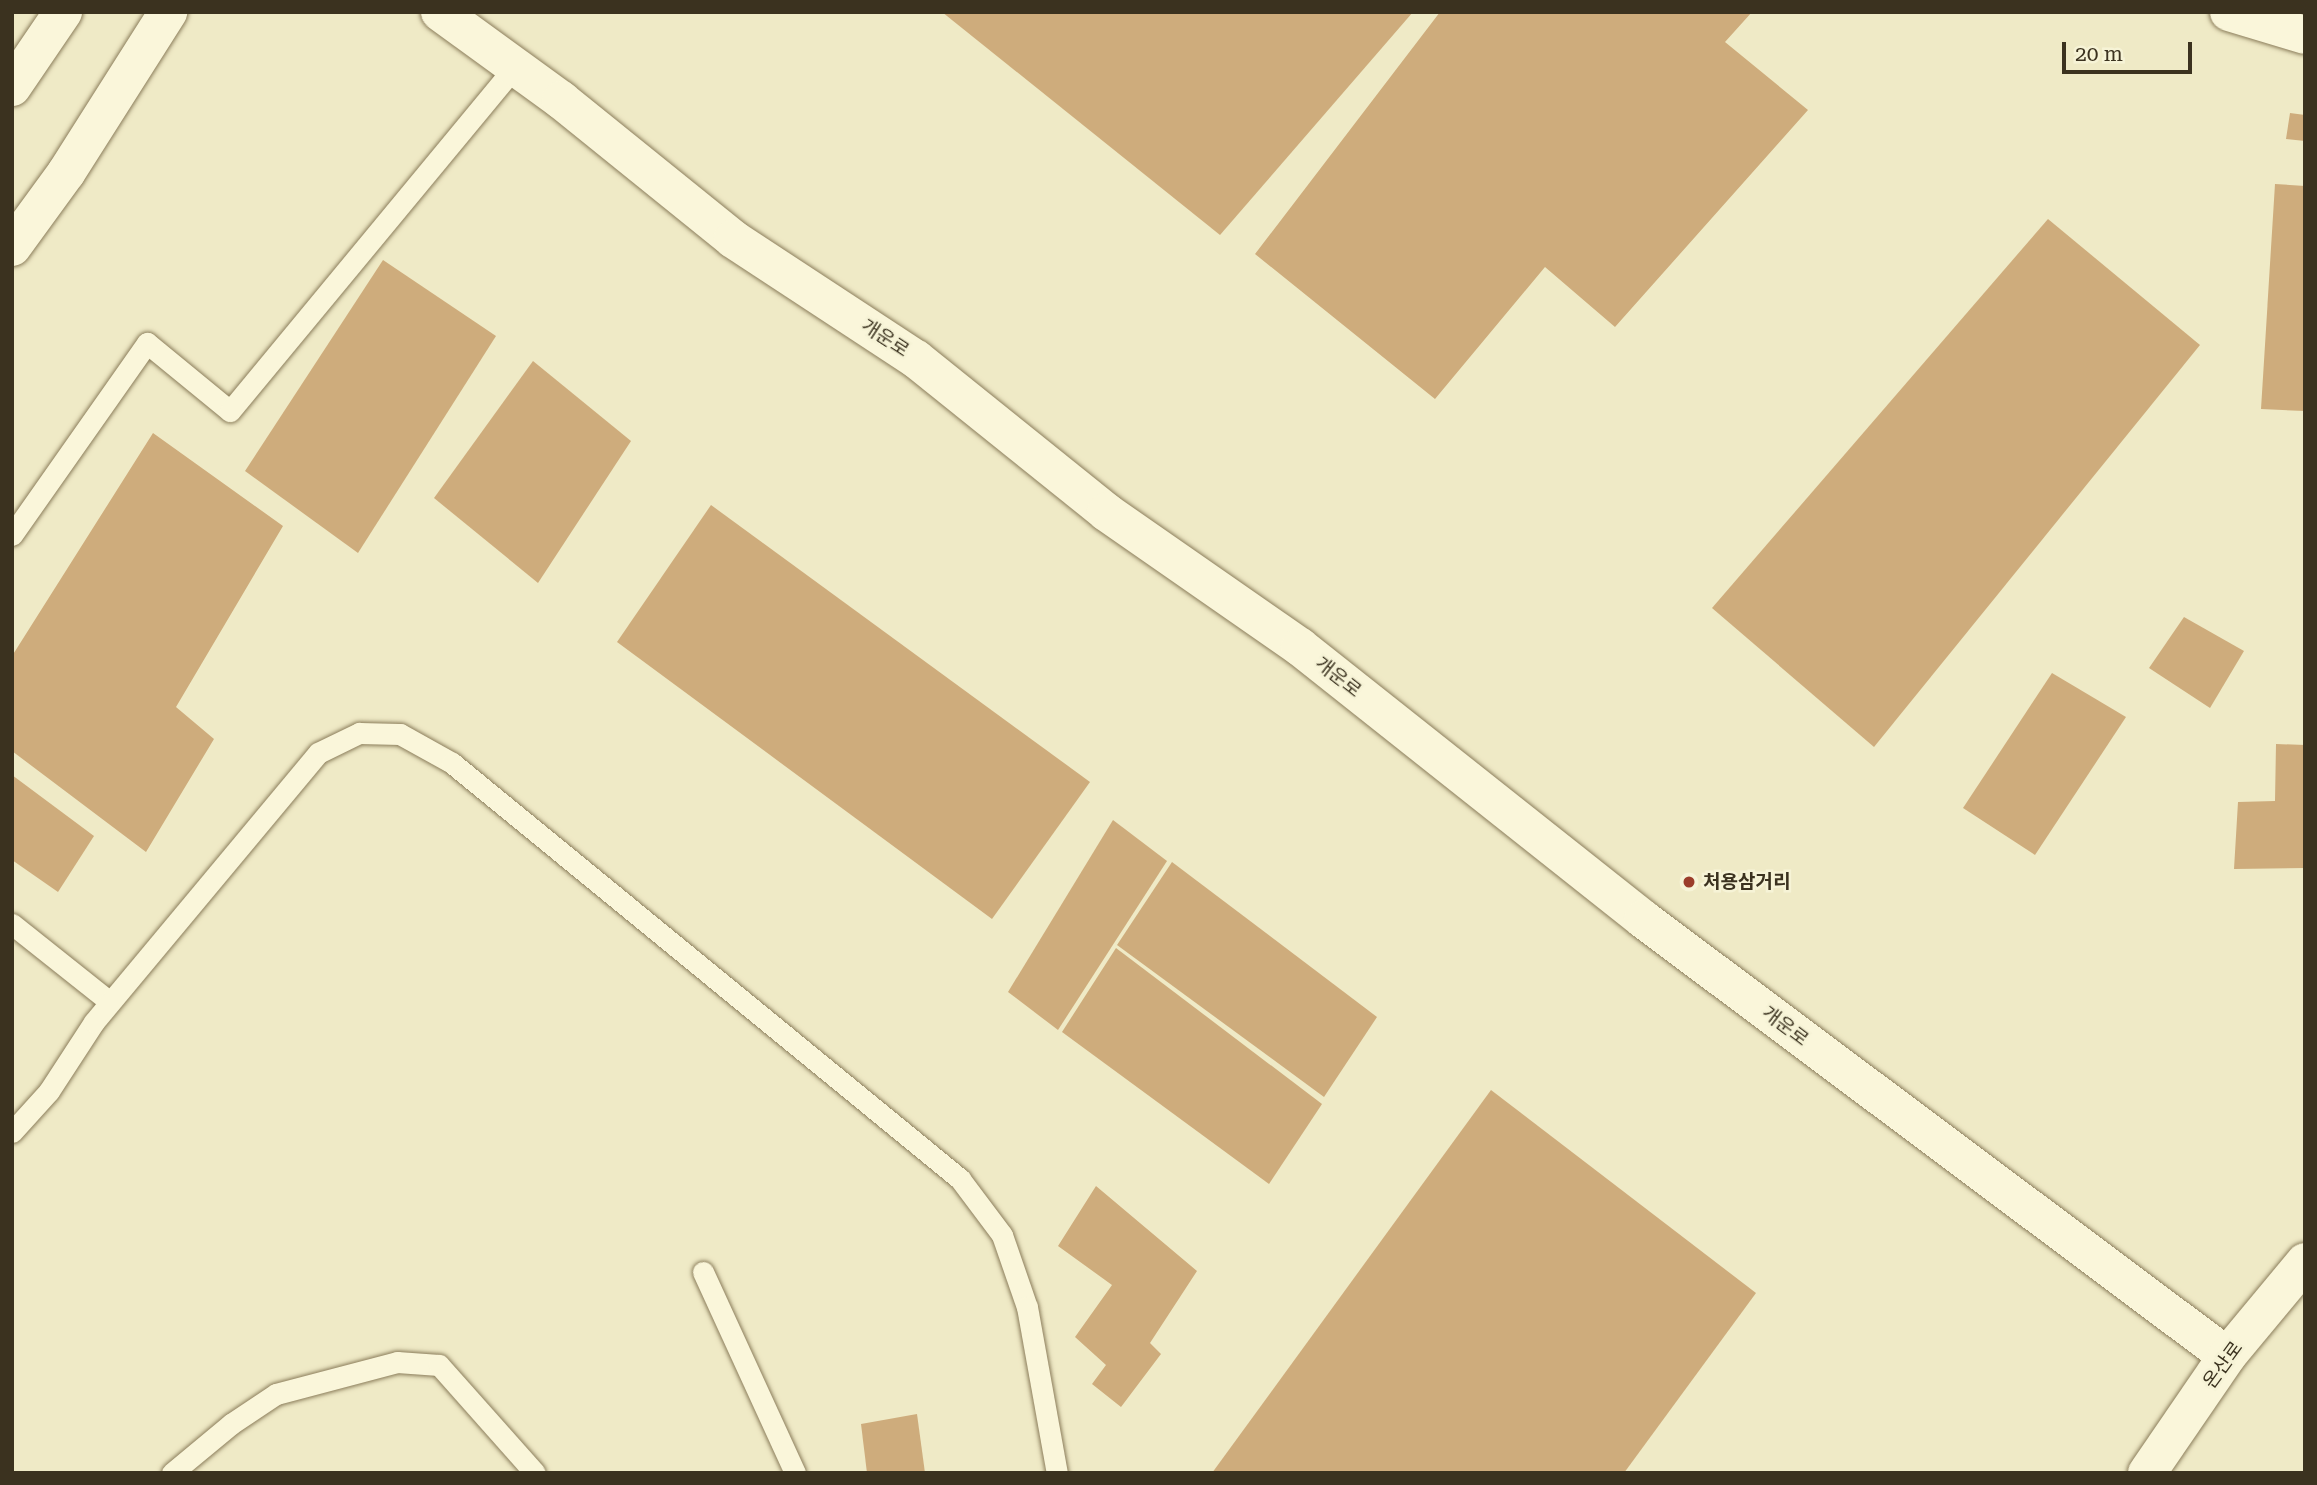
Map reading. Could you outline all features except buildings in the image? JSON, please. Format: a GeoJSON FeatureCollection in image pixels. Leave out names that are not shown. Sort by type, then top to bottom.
{"type":"FeatureCollection","features":[{"type":"Feature","properties":{"kind":"main road"},"geometry":{"type":"LineString","coordinates":[[12,87],[63,12]]}},
{"type":"Feature","properties":{"kind":"main road"},"geometry":{"type":"LineString","coordinates":[[12,247],[66,173],[168,12]]}},
{"type":"Feature","properties":{"kind":"main road","name":"개운로"},"geometry":{"type":"LineString","coordinates":[[440,12],[515,67],[733,239],[916,359],[1106,512],[1300,647],[1643,919],[2227,1356]]}},
{"type":"Feature","properties":{"kind":"main road"},"geometry":{"type":"LineString","coordinates":[[2229,12],[2305,35]]}},
{"type":"Feature","properties":{"kind":"main road","name":"온산로"},"geometry":{"type":"LineString","coordinates":[[2147,1473],[2227,1356],[2305,1262]]}},
{"type":"Feature","properties":{"kind":"lane"},"geometry":{"type":"LineString","coordinates":[[12,535],[147,343],[230,411],[515,67]]}},
{"type":"Feature","properties":{"kind":"lane"},"geometry":{"type":"LineString","coordinates":[[12,1132],[49,1091],[110,1003],[318,753],[359,733],[400,734],[453,763],[960,1179],[1002,1236],[1027,1307],[1057,1473]]}},
{"type":"Feature","properties":{"kind":"lane"},"geometry":{"type":"LineString","coordinates":[[12,924],[110,1003]]}},
{"type":"Feature","properties":{"kind":"lane"},"geometry":{"type":"LineString","coordinates":[[704,1272],[795,1473]]}},
{"type":"Feature","properties":{"kind":"lane"},"geometry":{"type":"LineString","coordinates":[[173,1473],[230,1424],[276,1394],[397,1362],[439,1365],[535,1473]]}},
{"type":"Feature","properties":{"kind":"place","name":"처용삼거리"},"geometry":{"type":"Point","coordinates":[1689,882]}}]}
